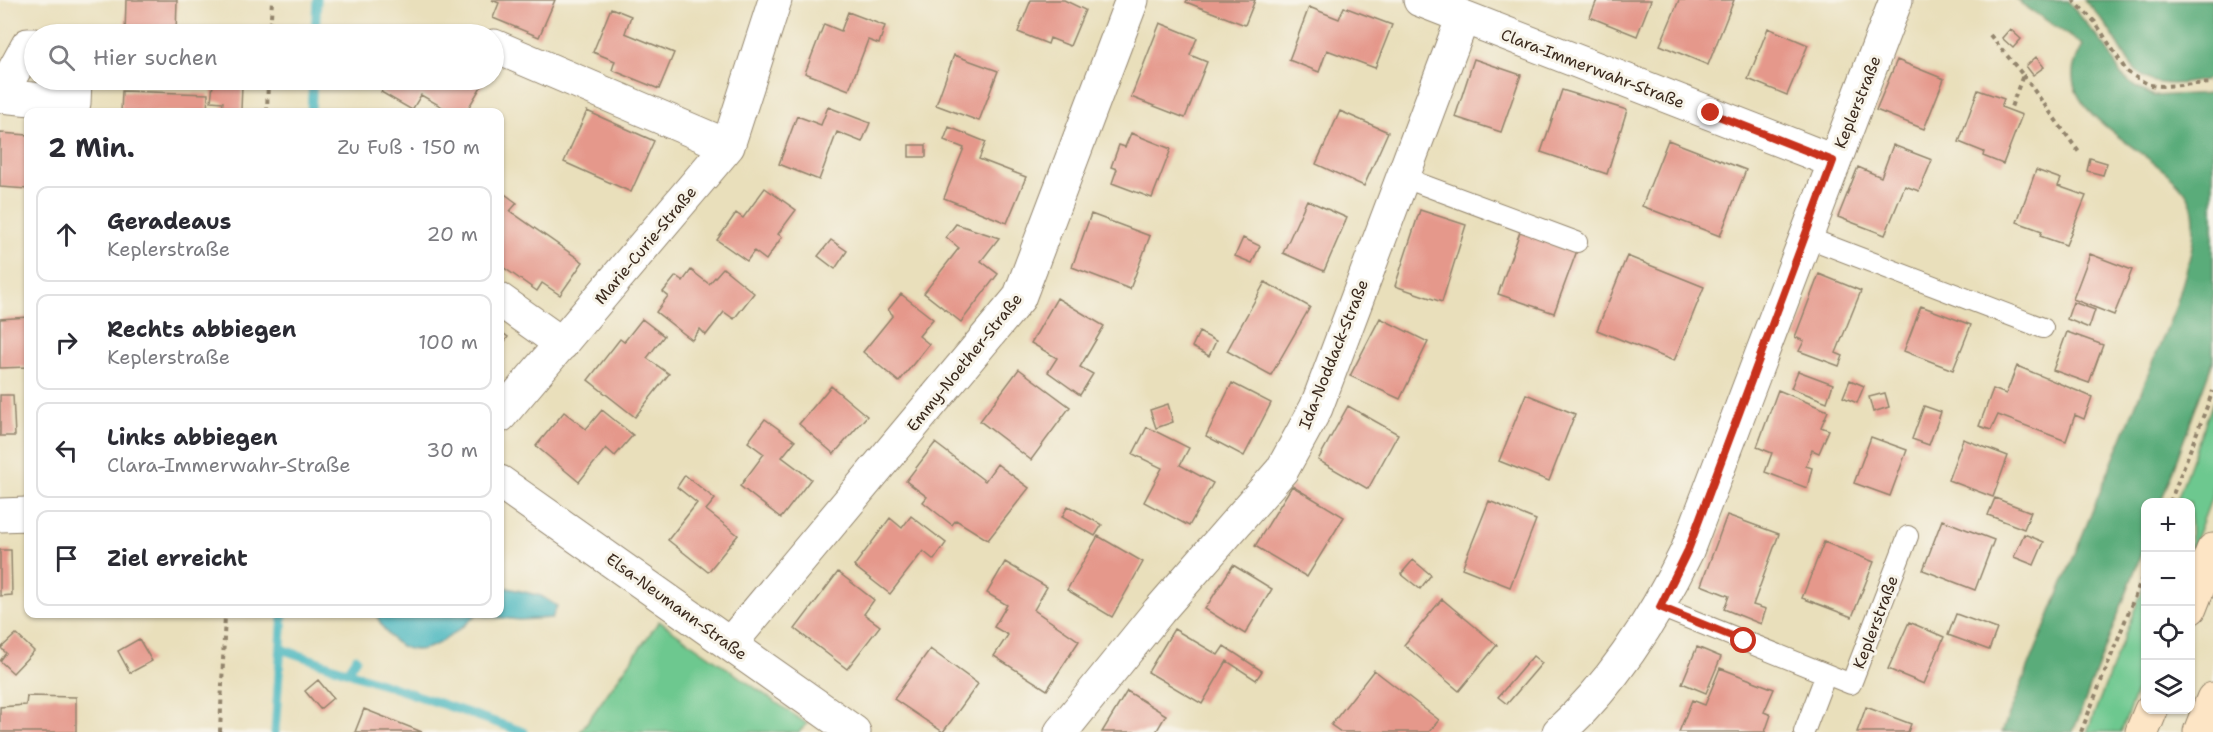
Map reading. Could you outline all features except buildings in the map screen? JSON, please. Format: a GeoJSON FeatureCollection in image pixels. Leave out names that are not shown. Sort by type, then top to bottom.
{"type":"FeatureCollection","features":[{"type":"Feature","properties":{"kind":"main road"},"geometry":{"type":"LineString","coordinates":[[2191,606],[2213,550]]}},
{"type":"Feature","properties":{"kind":"main road"},"geometry":{"type":"LineString","coordinates":[[2200,732],[2213,699]]}},
{"type":"Feature","properties":{"kind":"main road"},"geometry":{"type":"LineString","coordinates":[[2142,732],[2149,714]]}},
{"type":"Feature","properties":{"kind":"street","name":"Marie-Curie-Straße"},"geometry":{"type":"LineString","coordinates":[[504,411],[728,146],[775,0]]}},
{"type":"Feature","properties":{"kind":"street","name":"Emmy-Noether-Straße"},"geometry":{"type":"LineString","coordinates":[[730,644],[1019,298],[1132,0]]}},
{"type":"Feature","properties":{"kind":"street","name":"Clara-Immerwahr-Straße"},"geometry":{"type":"LineString","coordinates":[[1420,0],[1833,161]]}},
{"type":"Feature","properties":{"kind":"street","name":"Keplerstraße"},"geometry":{"type":"LineString","coordinates":[[1559,732],[1639,639],[1660,607],[1688,550],[1833,161],[1896,0]]}},
{"type":"Feature","properties":{"kind":"street","name":"Ida-Noddack-Straße"},"geometry":{"type":"LineString","coordinates":[[1061,732],[1159,611],[1282,470],[1316,408],[1463,17]]}},
{"type":"Feature","properties":{"kind":"street"},"geometry":{"type":"LineString","coordinates":[[504,50],[728,146]]}},
{"type":"Feature","properties":{"kind":"street"},"geometry":{"type":"LineString","coordinates":[[24,52],[0,96],[74,103],[75,90]]}},
{"type":"Feature","properties":{"kind":"street"},"geometry":{"type":"LineString","coordinates":[[504,303],[562,344]]}},
{"type":"Feature","properties":{"kind":"street","name":"Elsa-Neumann-Straße"},"geometry":{"type":"LineString","coordinates":[[504,485],[730,644],[841,729]]}},
{"type":"Feature","properties":{"kind":"street"},"geometry":{"type":"LineString","coordinates":[[0,515],[24,514]]}},
{"type":"Feature","properties":{"kind":"lane"},"geometry":{"type":"LineString","coordinates":[[1402,177],[1577,242]]}},
{"type":"Feature","properties":{"kind":"lane"},"geometry":{"type":"LineString","coordinates":[[1806,237],[2043,328]]}},
{"type":"Feature","properties":{"kind":"lane","name":"Keplerstraße"},"geometry":{"type":"LineString","coordinates":[[1660,607],[1851,684],[1908,536]]}},
{"type":"Feature","properties":{"kind":"lane"},"geometry":{"type":"LineString","coordinates":[[1804,732],[1826,674]]}},
{"type":"Feature","properties":{"kind":"path"},"geometry":{"type":"LineString","coordinates":[[271,24],[272,0]]}},
{"type":"Feature","properties":{"kind":"path"},"geometry":{"type":"LineString","coordinates":[[2073,0],[2095,22],[2127,72],[2149,85],[2213,83]]}},
{"type":"Feature","properties":{"kind":"path"},"geometry":{"type":"LineString","coordinates":[[1990,35],[2023,75],[2081,154]]}},
{"type":"Feature","properties":{"kind":"path"},"geometry":{"type":"LineString","coordinates":[[2010,110],[2023,75]]}},
{"type":"Feature","properties":{"kind":"path"},"geometry":{"type":"LineString","coordinates":[[267,108],[268,90]]}},
{"type":"Feature","properties":{"kind":"path"},"geometry":{"type":"LineString","coordinates":[[2172,498],[2213,391]]}},
{"type":"Feature","properties":{"kind":"path"},"geometry":{"type":"LineString","coordinates":[[2081,732],[2141,578]]}},
{"type":"Feature","properties":{"kind":"path"},"geometry":{"type":"LineString","coordinates":[[220,732],[225,618]]}},
{"type":"Feature","properties":{"kind":"green space"},"geometry":{"type":"Polygon","coordinates":[[[2016,0],[2068,1],[2107,49],[2121,75],[2135,87],[2154,96],[2213,93],[2213,361],[2162,498],[2141,498],[2141,554],[2073,732],[2002,732],[2176,306],[2193,241],[2194,215],[2191,203],[2181,187],[2165,171],[2101,123],[2084,105],[2074,86],[2074,66],[2083,45],[2016,0]]]}},
{"type":"Feature","properties":{"kind":"green space"},"geometry":{"type":"Polygon","coordinates":[[[2083,0],[2213,0],[2213,78],[2181,84],[2159,83],[2143,77],[2132,66],[2101,18],[2083,0]]]}},
{"type":"Feature","properties":{"kind":"green space"},"geometry":{"type":"Polygon","coordinates":[[[2213,402],[2213,494],[2195,541],[2195,498],[2177,498],[2213,402]]]}},
{"type":"Feature","properties":{"kind":"green space"},"geometry":{"type":"Polygon","coordinates":[[[2141,593],[2141,679],[2121,732],[2087,732],[2141,593]]]}},
{"type":"Feature","properties":{"kind":"green space"},"geometry":{"type":"Polygon","coordinates":[[[659,621],[807,724],[799,732],[580,732],[659,621]]]}},
{"type":"Feature","properties":{"kind":"water"},"geometry":{"type":"Polygon","coordinates":[[[504,587],[541,596],[557,606],[552,618],[519,620],[502,618],[504,618],[504,587]]]}},
{"type":"Feature","properties":{"kind":"water"},"geometry":{"type":"Polygon","coordinates":[[[378,618],[472,618],[435,645],[422,649],[409,649],[397,644],[386,632],[378,618]]]}},
{"type":"Feature","properties":{"kind":"waterway"},"geometry":{"type":"LineString","coordinates":[[316,24],[317,0]]}},
{"type":"Feature","properties":{"kind":"waterway"},"geometry":{"type":"LineString","coordinates":[[311,108],[312,90]]}},
{"type":"Feature","properties":{"kind":"waterway"},"geometry":{"type":"LineString","coordinates":[[275,732],[283,618]]}},
{"type":"Feature","properties":{"kind":"waterway"},"geometry":{"type":"LineString","coordinates":[[281,649],[524,732]]}},
{"type":"Feature","properties":{"kind":"waterway"},"geometry":{"type":"LineString","coordinates":[[348,670],[356,658]]}},
{"type":"Feature","properties":{"kind":"route"},"geometry":{"type":"LineString","coordinates":[[1711,113],[1833,161],[1688,550],[1660,607],[1744,641]]}}]}
